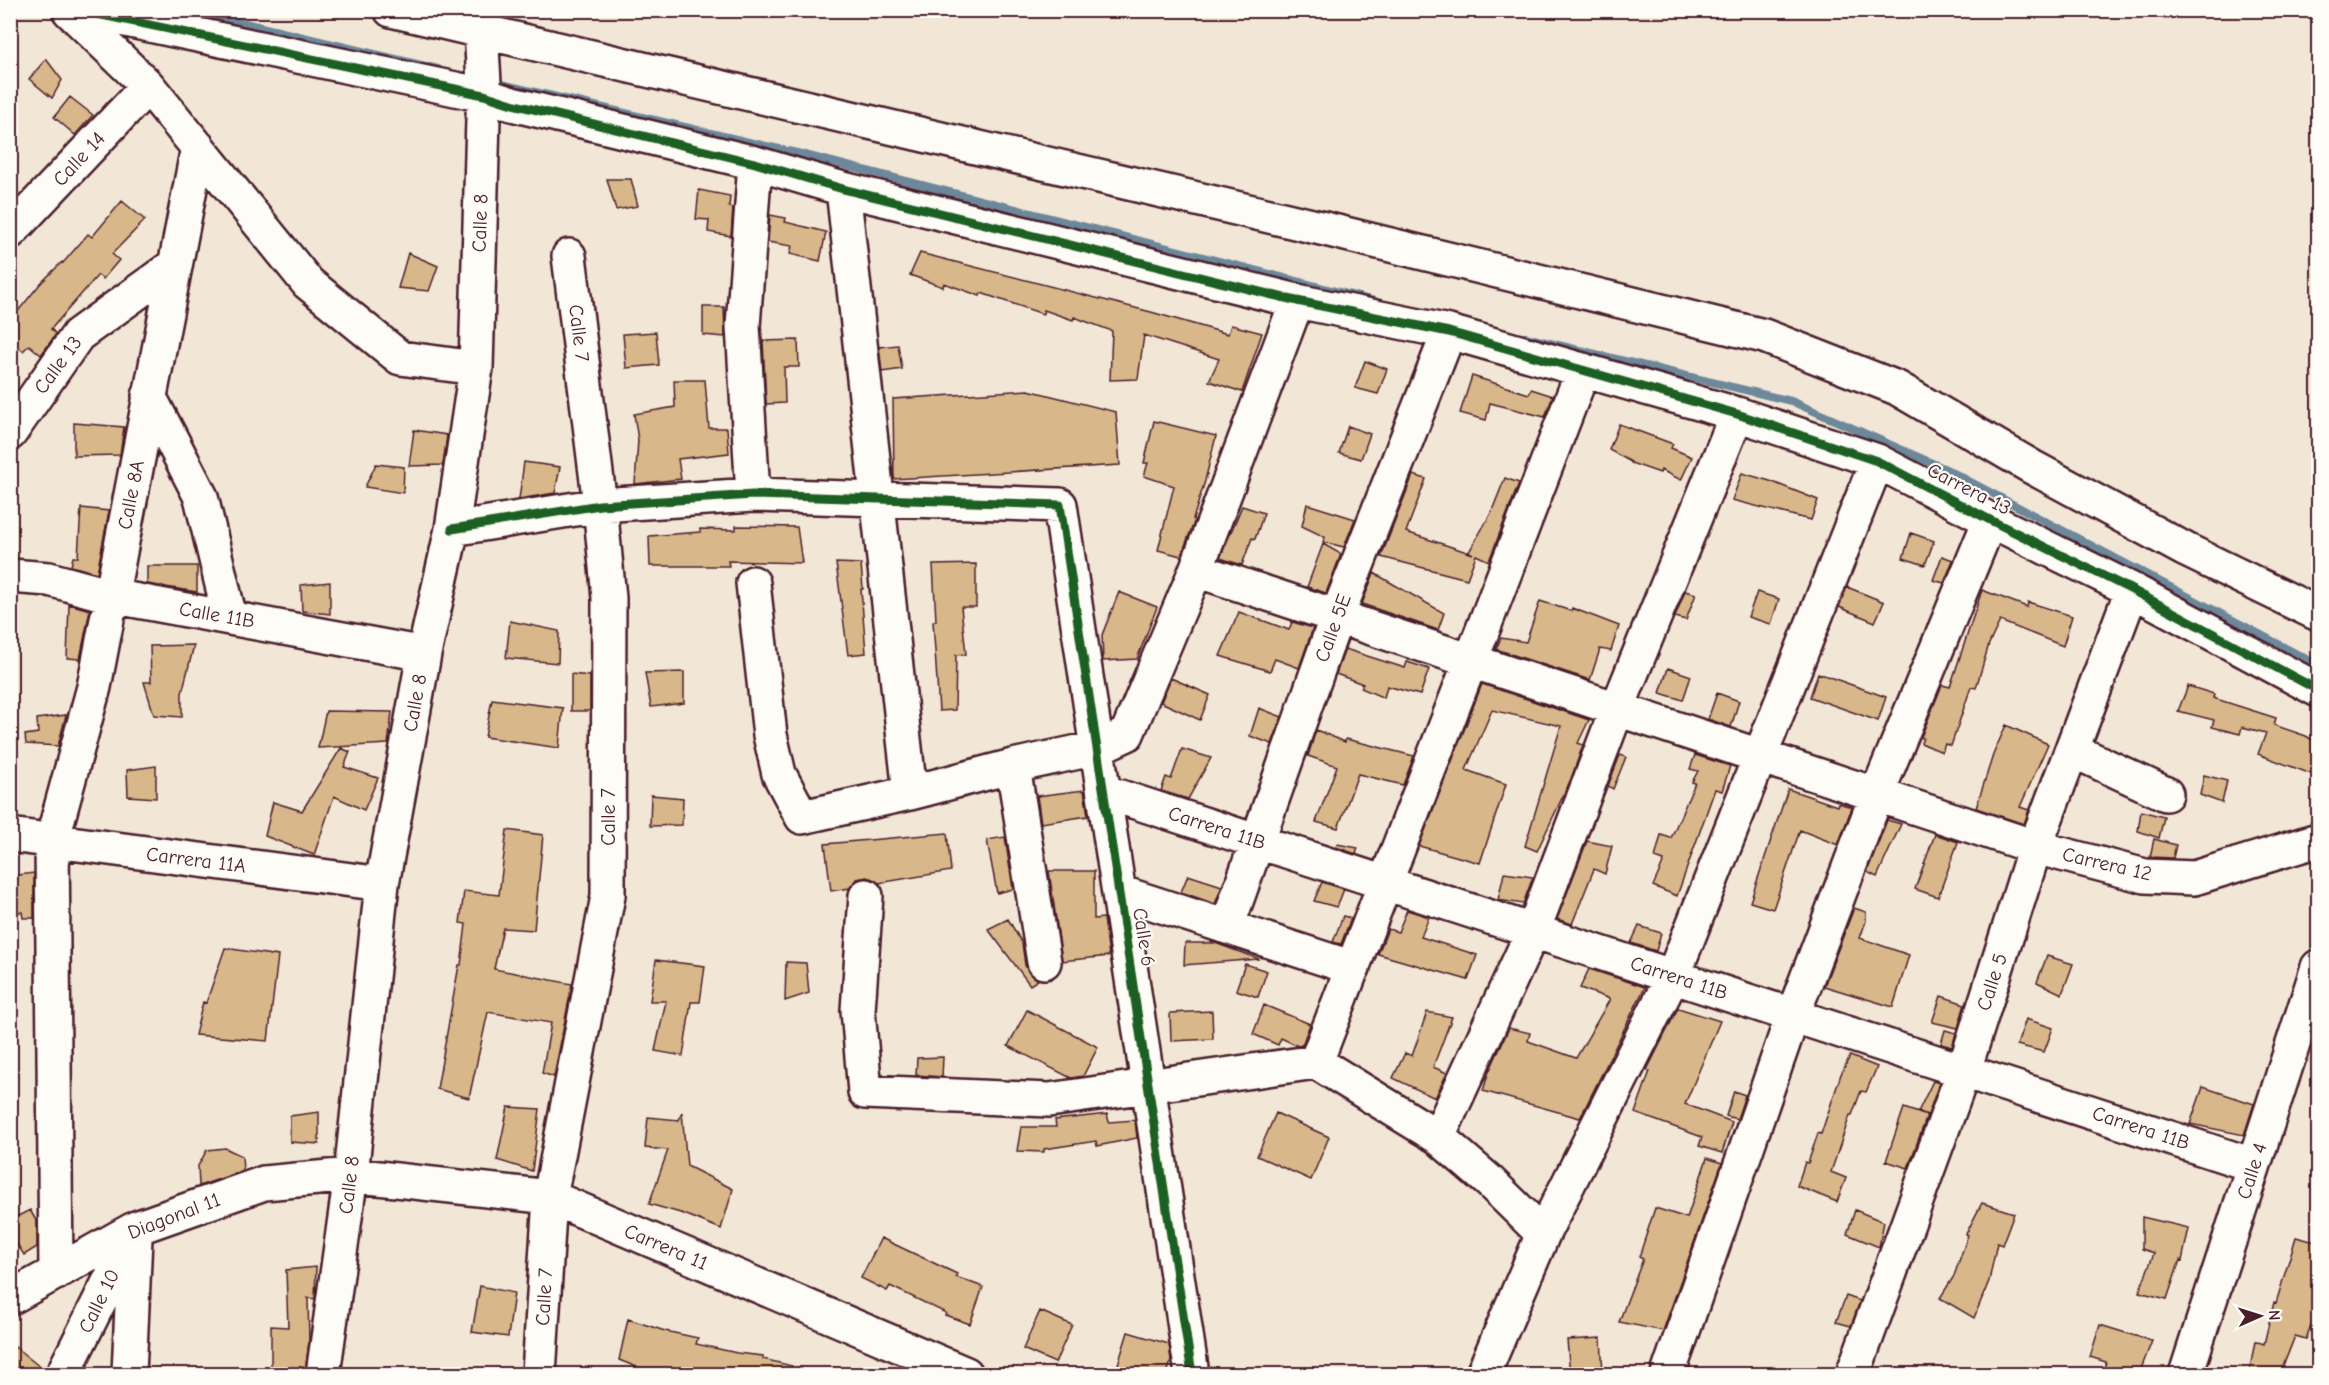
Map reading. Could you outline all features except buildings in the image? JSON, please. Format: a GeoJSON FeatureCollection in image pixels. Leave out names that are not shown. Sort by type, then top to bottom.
{"type":"FeatureCollection","features":[{"type":"Feature","properties":{"kind":"street"},"geometry":{"type":"LineString","coordinates":[[69,10],[148,86],[308,283],[400,358],[476,368]]}},
{"type":"Feature","properties":{"kind":"street","name":"Carrera 13"},"geometry":{"type":"LineString","coordinates":[[78,10],[484,89],[512,104],[756,163],[843,189],[1297,300],[1449,332],[1737,414],[1877,461],[2132,590],[2319,690]]}},
{"type":"Feature","properties":{"kind":"street"},"geometry":{"type":"LineString","coordinates":[[391,10],[1326,229],[1764,336],[1897,388],[2032,467],[2186,550],[2319,614]]}},
{"type":"Feature","properties":{"kind":"street","name":"Calle 8"},"geometry":{"type":"LineString","coordinates":[[323,1374],[351,1174],[382,884],[424,654],[452,529],[476,368],[484,89],[481,30]]}},
{"type":"Feature","properties":{"kind":"street","name":"Calle 14"},"geometry":{"type":"LineString","coordinates":[[10,232],[148,86]]}},
{"type":"Feature","properties":{"kind":"street","name":"Calle 8A"},"geometry":{"type":"LineString","coordinates":[[56,1273],[52,841],[94,687],[198,147]]}},
{"type":"Feature","properties":{"kind":"street"},"geometry":{"type":"LineString","coordinates":[[753,495],[743,326],[756,163]]}},
{"type":"Feature","properties":{"kind":"street"},"geometry":{"type":"LineString","coordinates":[[843,189],[910,793]]}},
{"type":"Feature","properties":{"kind":"street","name":"Calle 7"},"geometry":{"type":"LineString","coordinates":[[539,1374],[550,1197],[608,896],[609,598],[600,505],[569,256]]}},
{"type":"Feature","properties":{"kind":"street","name":"Calle 13"},"geometry":{"type":"LineString","coordinates":[[10,433],[78,335],[174,265]]}},
{"type":"Feature","properties":{"kind":"street"},"geometry":{"type":"LineString","coordinates":[[753,583],[770,735],[778,774],[802,817],[1097,748],[1127,734],[1196,570],[1297,300]]}},
{"type":"Feature","properties":{"kind":"street","name":"Calle 5E"},"geometry":{"type":"LineString","coordinates":[[1227,927],[1337,616],[1449,332]]}},
{"type":"Feature","properties":{"kind":"street"},"geometry":{"type":"LineString","coordinates":[[1316,1062],[1583,370]]}},
{"type":"Feature","properties":{"kind":"street"},"geometry":{"type":"LineString","coordinates":[[150,396],[201,497],[230,618]]}},
{"type":"Feature","properties":{"kind":"street"},"geometry":{"type":"LineString","coordinates":[[1438,1137],[1533,931],[1617,709],[1737,414]]}},
{"type":"Feature","properties":{"kind":"street"},"geometry":{"type":"LineString","coordinates":[[1483,1374],[1543,1234],[1673,976],[1877,461]]}},
{"type":"Feature","properties":{"kind":"street"},"geometry":{"type":"LineString","coordinates":[[452,529],[600,505],[753,495],[877,498]]}},
{"type":"Feature","properties":{"kind":"street","name":"Calle 6"},"geometry":{"type":"LineString","coordinates":[[877,498],[1060,505],[1192,1374]]}},
{"type":"Feature","properties":{"kind":"street"},"geometry":{"type":"LineString","coordinates":[[1668,1374],[1793,1015],[1877,794],[1990,520]]}},
{"type":"Feature","properties":{"kind":"street","name":"Carrera 12"},"geometry":{"type":"LineString","coordinates":[[1196,570],[2035,848],[2145,876],[2194,878],[2319,840]]}},
{"type":"Feature","properties":{"kind":"street","name":"Calle 11B"},"geometry":{"type":"LineString","coordinates":[[10,576],[49,579],[111,596],[424,654]]}},
{"type":"Feature","properties":{"kind":"street","name":"Calle 5"},"geometry":{"type":"LineString","coordinates":[[1853,1374],[1964,1070],[2035,848],[2132,590]]}},
{"type":"Feature","properties":{"kind":"street"},"geometry":{"type":"LineString","coordinates":[[2072,750],[2166,794]]}},
{"type":"Feature","properties":{"kind":"street"},"geometry":{"type":"LineString","coordinates":[[1013,766],[1044,962]]}},
{"type":"Feature","properties":{"kind":"street","name":"Carrera 11B"},"geometry":{"type":"LineString","coordinates":[[1105,792],[2253,1165]]}},
{"type":"Feature","properties":{"kind":"street","name":"Carrera 11A"},"geometry":{"type":"LineString","coordinates":[[10,835],[382,884]]}},
{"type":"Feature","properties":{"kind":"street"},"geometry":{"type":"LineString","coordinates":[[1119,892],[1353,968]]}},
{"type":"Feature","properties":{"kind":"street"},"geometry":{"type":"LineString","coordinates":[[866,896],[858,1010],[865,1092],[1048,1100],[1316,1062],[1438,1137],[1489,1181],[1543,1234]]}},
{"type":"Feature","properties":{"kind":"street","name":"Calle 4"},"geometry":{"type":"LineString","coordinates":[[2186,1374],[2319,967]]}},
{"type":"Feature","properties":{"kind":"street","name":"Carrera 11"},"geometry":{"type":"LineString","coordinates":[[351,1174],[550,1197],[966,1374]]}},
{"type":"Feature","properties":{"kind":"street","name":"Diagonal 11"},"geometry":{"type":"LineString","coordinates":[[10,1298],[136,1228],[264,1183],[351,1174]]}},
{"type":"Feature","properties":{"kind":"street"},"geometry":{"type":"LineString","coordinates":[[129,1374],[136,1228]]}},
{"type":"Feature","properties":{"kind":"street","name":"Calle 10"},"geometry":{"type":"LineString","coordinates":[[63,1374],[136,1228]]}},
{"type":"Feature","properties":{"kind":"waterway"},"geometry":{"type":"LineString","coordinates":[[190,10],[438,69]]}},
{"type":"Feature","properties":{"kind":"waterway"},"geometry":{"type":"LineString","coordinates":[[497,83],[801,154],[1375,301]]}},
{"type":"Feature","properties":{"kind":"waterway"},"geometry":{"type":"LineString","coordinates":[[1525,337],[1791,401],[1950,471],[2318,665]]}},
{"type":"Feature","properties":{"kind":"cycle path"},"geometry":{"type":"LineString","coordinates":[[78,10],[484,95],[512,104],[755,163],[843,189],[1297,301],[1449,332],[1737,414],[1877,461],[2132,590],[2318,690]]}},
{"type":"Feature","properties":{"kind":"cycle path"},"geometry":{"type":"LineString","coordinates":[[452,529],[600,505],[753,495],[1060,505],[1192,1374]]}}]}
